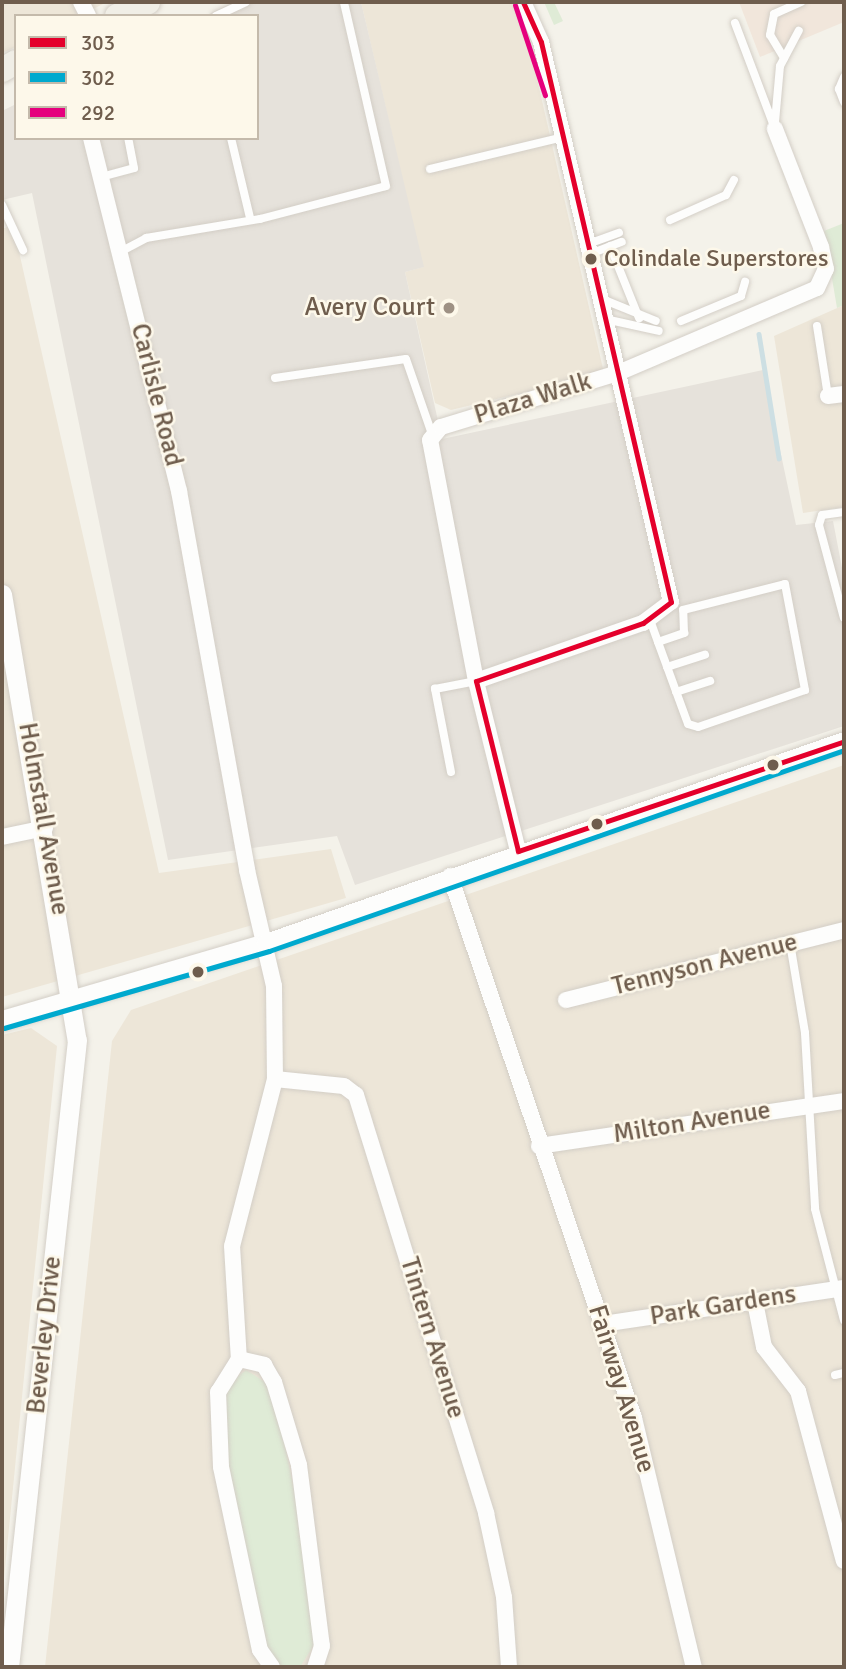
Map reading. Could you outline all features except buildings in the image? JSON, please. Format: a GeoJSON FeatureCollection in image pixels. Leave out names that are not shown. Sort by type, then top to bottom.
{"type":"FeatureCollection","features":[{"type":"Feature","properties":{"kind":"main road"},"geometry":{"type":"LineString","coordinates":[[121,14],[148,2]]}},
{"type":"Feature","properties":{"kind":"street"},"geometry":{"type":"LineString","coordinates":[[476,681],[650,620],[671,602],[541,42],[523,2]]}},
{"type":"Feature","properties":{"kind":"street","name":"Plaza Walk"},"geometry":{"type":"LineString","coordinates":[[432,434],[618,373],[817,288],[826,269],[821,247],[775,129]]}},
{"type":"Feature","properties":{"kind":"street","name":"Carlisle Road"},"geometry":{"type":"LineString","coordinates":[[92,140],[180,491],[247,870],[274,986],[275,1079],[232,1246],[239,1359]]}},
{"type":"Feature","properties":{"kind":"street"},"geometry":{"type":"LineString","coordinates":[[432,434],[429,462],[476,681],[518,851]]}},
{"type":"Feature","properties":{"kind":"street","name":"Holmstall Avenue"},"geometry":{"type":"LineString","coordinates":[[2,594],[75,1002]]}},
{"type":"Feature","properties":{"kind":"street"},"geometry":{"type":"LineString","coordinates":[[2,1020],[75,1002],[266,943],[518,851],[844,741]]}},
{"type":"Feature","properties":{"kind":"street"},"geometry":{"type":"LineString","coordinates":[[2,837],[45,828]]}},
{"type":"Feature","properties":{"kind":"street","name":"Fairway Avenue"},"geometry":{"type":"LineString","coordinates":[[450,876],[539,1146],[634,1418],[694,1667]]}},
{"type":"Feature","properties":{"kind":"street","name":"Tennyson Avenue"},"geometry":{"type":"LineString","coordinates":[[566,1000],[844,930]]}},
{"type":"Feature","properties":{"kind":"street","name":"Beverley Drive"},"geometry":{"type":"LineString","coordinates":[[9,1667],[77,1040],[75,1002]]}},
{"type":"Feature","properties":{"kind":"street","name":"Tintern Avenue"},"geometry":{"type":"LineString","coordinates":[[275,1079],[344,1086],[356,1095],[486,1513],[504,1597],[509,1667]]}},
{"type":"Feature","properties":{"kind":"street","name":"Milton Avenue"},"geometry":{"type":"LineString","coordinates":[[539,1146],[844,1101]]}},
{"type":"Feature","properties":{"kind":"street","name":"Park Gardens"},"geometry":{"type":"LineString","coordinates":[[603,1324],[841,1288]]}},
{"type":"Feature","properties":{"kind":"street"},"geometry":{"type":"LineString","coordinates":[[755,1302],[764,1347],[798,1391],[844,1561]]}},
{"type":"Feature","properties":{"kind":"street"},"geometry":{"type":"LineString","coordinates":[[272,1667],[260,1650],[221,1467],[218,1392],[239,1359],[264,1365],[275,1382],[299,1465],[322,1646],[315,1667]]}},
{"type":"Feature","properties":{"kind":"lane"},"geometry":{"type":"LineString","coordinates":[[220,14],[246,2]]}},
{"type":"Feature","properties":{"kind":"lane"},"geometry":{"type":"LineString","coordinates":[[120,252],[146,238],[250,218],[386,186],[344,2]]}},
{"type":"Feature","properties":{"kind":"lane"},"geometry":{"type":"LineString","coordinates":[[783,58],[771,25],[774,15],[801,2]]}},
{"type":"Feature","properties":{"kind":"lane"},"geometry":{"type":"LineString","coordinates":[[735,23],[775,129]]}},
{"type":"Feature","properties":{"kind":"lane","name":"Plaza Walk"},"geometry":{"type":"LineString","coordinates":[[775,129],[783,58],[799,31]]}},
{"type":"Feature","properties":{"kind":"lane"},"geometry":{"type":"LineString","coordinates":[[842,78],[844,102]]}},
{"type":"Feature","properties":{"kind":"lane"},"geometry":{"type":"LineString","coordinates":[[430,169],[563,137]]}},
{"type":"Feature","properties":{"kind":"lane"},"geometry":{"type":"LineString","coordinates":[[101,177],[134,168],[128,140]]}},
{"type":"Feature","properties":{"kind":"lane"},"geometry":{"type":"LineString","coordinates":[[231,140],[250,218]]}},
{"type":"Feature","properties":{"kind":"lane"},"geometry":{"type":"LineString","coordinates":[[670,220],[726,195],[734,180]]}},
{"type":"Feature","properties":{"kind":"lane"},"geometry":{"type":"LineString","coordinates":[[2,205],[23,250]]}},
{"type":"Feature","properties":{"kind":"lane"},"geometry":{"type":"LineString","coordinates":[[620,237],[610,246],[589,249],[620,237]]}},
{"type":"Feature","properties":{"kind":"lane"},"geometry":{"type":"LineString","coordinates":[[610,246],[639,318]]}},
{"type":"Feature","properties":{"kind":"lane"},"geometry":{"type":"LineString","coordinates":[[681,321],[741,296],[745,282]]}},
{"type":"Feature","properties":{"kind":"lane"},"geometry":{"type":"LineString","coordinates":[[601,299],[639,318],[656,321]]}},
{"type":"Feature","properties":{"kind":"lane"},"geometry":{"type":"LineString","coordinates":[[605,318],[659,331]]}},
{"type":"Feature","properties":{"kind":"lane"},"geometry":{"type":"LineString","coordinates":[[817,326],[836,395]]}},
{"type":"Feature","properties":{"kind":"lane"},"geometry":{"type":"LineString","coordinates":[[275,377],[406,359],[432,434]]}},
{"type":"Feature","properties":{"kind":"lane"},"geometry":{"type":"LineString","coordinates":[[844,512],[822,515],[819,525],[844,618]]}},
{"type":"Feature","properties":{"kind":"lane"},"geometry":{"type":"LineString","coordinates":[[650,620],[676,692],[688,724],[698,727],[805,690],[788,587],[783,583],[683,610],[684,633],[658,642]]}},
{"type":"Feature","properties":{"kind":"lane"},"geometry":{"type":"LineString","coordinates":[[667,667],[705,655]]}},
{"type":"Feature","properties":{"kind":"lane"},"geometry":{"type":"LineString","coordinates":[[451,772],[435,689],[476,681]]}},
{"type":"Feature","properties":{"kind":"lane"},"geometry":{"type":"LineString","coordinates":[[676,692],[710,681]]}},
{"type":"Feature","properties":{"kind":"lane"},"geometry":{"type":"LineString","coordinates":[[790,943],[811,1104],[815,1209],[841,1288],[844,1320]]}},
{"type":"Feature","properties":{"kind":"shaded area"},"geometry":{"type":"Polygon","coordinates":[[[2,2],[107,2],[83,14],[14,14],[14,48],[2,53],[2,2]]]}},
{"type":"Feature","properties":{"kind":"shaded area"},"geometry":{"type":"Polygon","coordinates":[[[234,2],[361,2],[424,267],[405,272],[442,439],[763,370],[796,525],[833,521],[844,578],[844,726],[355,885],[337,836],[168,860],[32,193],[2,200],[2,111],[14,105],[14,140],[259,140],[259,14],[209,14],[234,2]]]}},
{"type":"Feature","properties":{"kind":"shaded area"},"geometry":{"type":"Polygon","coordinates":[[[361,2],[512,2],[535,70],[604,373],[451,410],[435,403],[405,272],[423,267],[361,2]]]}},
{"type":"Feature","properties":{"kind":"shaded area"},"geometry":{"type":"Polygon","coordinates":[[[739,2],[844,2],[844,22],[760,57],[739,2]]]}},
{"type":"Feature","properties":{"kind":"shaded area"},"geometry":{"type":"Polygon","coordinates":[[[13,225],[159,873],[331,849],[346,898],[2,997],[2,229],[13,225]]]}},
{"type":"Feature","properties":{"kind":"shaded area"},"geometry":{"type":"Polygon","coordinates":[[[844,305],[844,507],[803,513],[774,336],[844,305]]]}},
{"type":"Feature","properties":{"kind":"shaded area"},"geometry":{"type":"Polygon","coordinates":[[[844,765],[844,1667],[45,1667],[112,1041],[131,1010],[844,765]]]}},
{"type":"Feature","properties":{"kind":"shaded area"},"geometry":{"type":"Polygon","coordinates":[[[31,1028],[57,1046],[2,1598],[2,1035],[31,1028]]]}},
{"type":"Feature","properties":{"kind":"green space"},"geometry":{"type":"Polygon","coordinates":[[[544,2],[554,2],[563,21],[554,25],[544,2]]]}},
{"type":"Feature","properties":{"kind":"green space"},"geometry":{"type":"Polygon","coordinates":[[[844,223],[844,305],[837,308],[824,231],[844,223]]]}},
{"type":"Feature","properties":{"kind":"green space"},"geometry":{"type":"Polygon","coordinates":[[[246,1370],[265,1382],[278,1414],[301,1522],[316,1642],[300,1667],[280,1665],[265,1646],[226,1464],[225,1386],[246,1370]]]}},
{"type":"Feature","properties":{"kind":"waterway"},"geometry":{"type":"LineString","coordinates":[[759,334],[779,458]]}},
{"type":"Feature","properties":{"kind":"transit line","name":"303"},"geometry":{"type":"LineString","coordinates":[[476,681],[643,623],[671,602],[541,42],[523,2]]}},
{"type":"Feature","properties":{"kind":"transit line","name":"292"},"geometry":{"type":"LineString","coordinates":[[515,5],[545,95]]}},
{"type":"Feature","properties":{"kind":"transit line","name":"303"},"geometry":{"type":"LineString","coordinates":[[476,681],[518,851]]}},
{"type":"Feature","properties":{"kind":"transit line","name":"303"},"geometry":{"type":"LineString","coordinates":[[518,851],[844,741]]}},
{"type":"Feature","properties":{"kind":"transit line","name":"302"},"geometry":{"type":"LineString","coordinates":[[4,1028],[269,951],[844,750]]}},
{"type":"Feature","properties":{"kind":"place","name":"Colindale Superstores"},"geometry":{"type":"Point","coordinates":[591,259]}},
{"type":"Feature","properties":{"kind":"place","name":"Avery Court"},"geometry":{"type":"Point","coordinates":[449,308]}}]}
